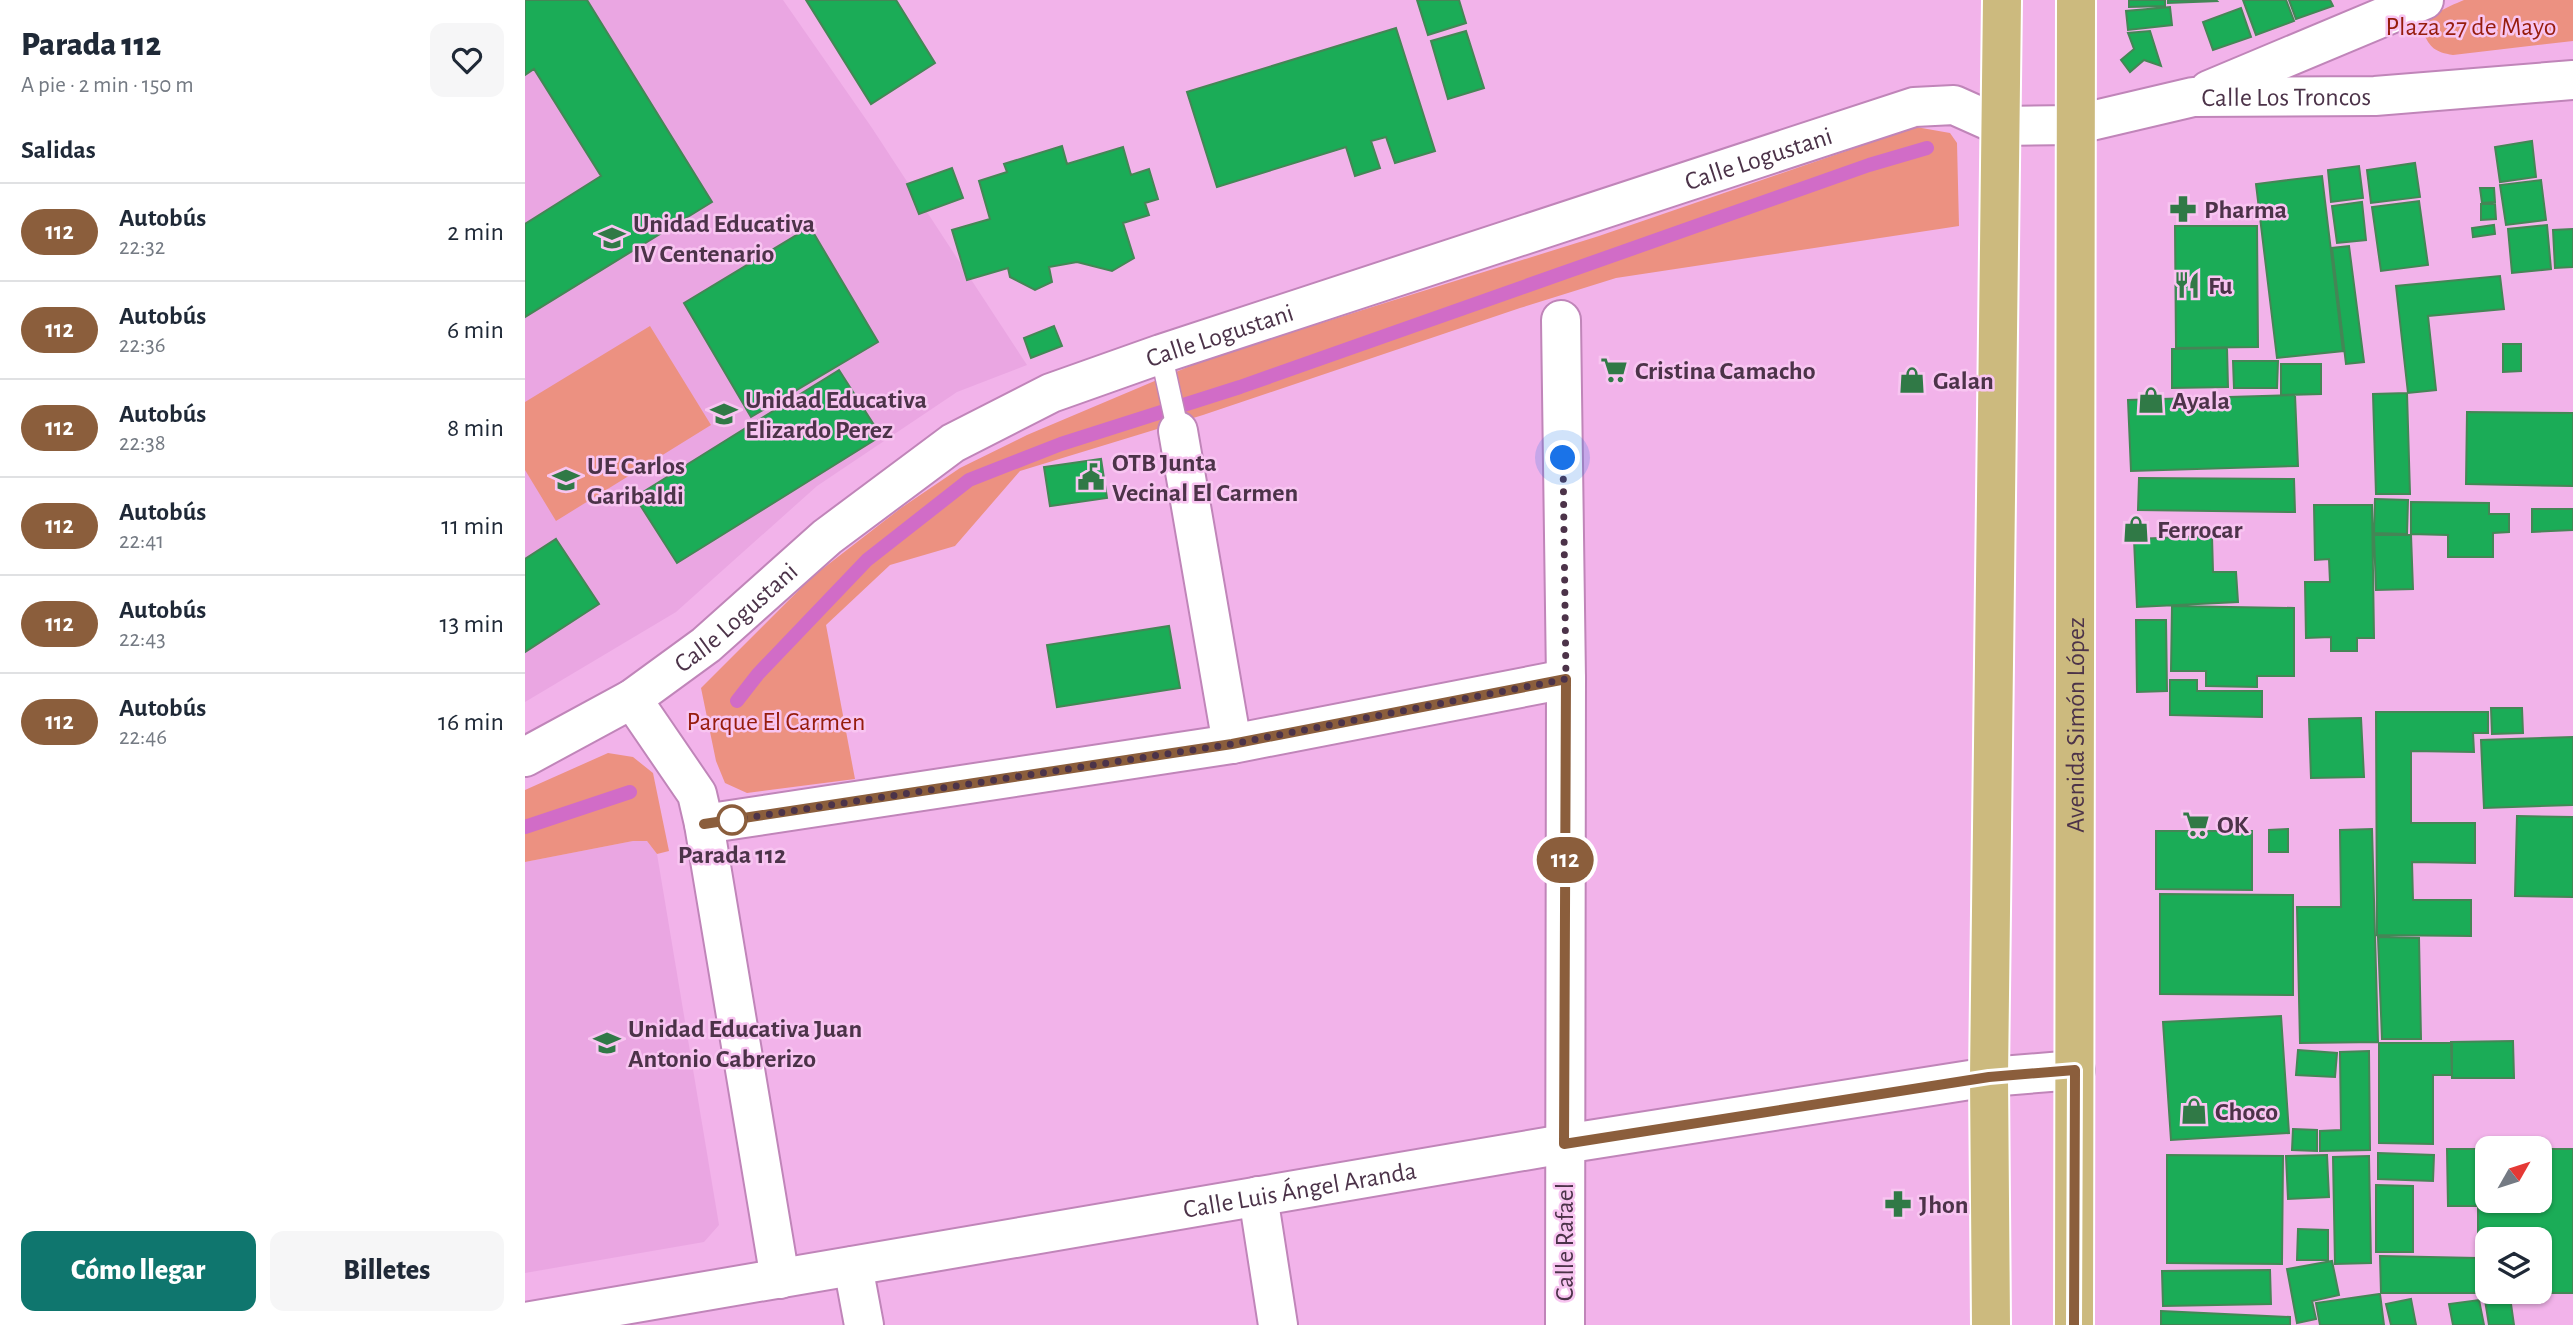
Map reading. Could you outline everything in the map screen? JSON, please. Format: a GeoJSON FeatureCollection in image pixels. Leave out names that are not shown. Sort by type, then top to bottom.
{"type":"FeatureCollection","features":[{"type":"Feature","properties":{"kind":"main road"},"geometry":{"type":"LineString","coordinates":[[1991,1325],[1989,1077],[2002,0]]}},
{"type":"Feature","properties":{"kind":"main road","name":"Avenida Simón López"},"geometry":{"type":"LineString","coordinates":[[2074,1325],[2076,0]]}},
{"type":"Feature","properties":{"kind":"street"},"geometry":{"type":"LineString","coordinates":[[2193,97],[2424,0]]}},
{"type":"Feature","properties":{"kind":"street","name":"Calle Los Troncos"},"geometry":{"type":"LineString","coordinates":[[2001,126],[2074,125],[2193,97],[2375,96],[2573,80]]}},
{"type":"Feature","properties":{"kind":"street","name":"Calle Logustani"},"geometry":{"type":"LineString","coordinates":[[525,757],[632,699],[706,645],[827,537],[953,443],[1051,393],[1161,354],[1914,107],[1954,105],[2001,126]]}},
{"type":"Feature","properties":{"kind":"street","name":"Calle Rafael"},"geometry":{"type":"LineString","coordinates":[[1561,320],[1566,679],[1565,1325]]}},
{"type":"Feature","properties":{"kind":"street"},"geometry":{"type":"LineString","coordinates":[[1178,431],[1232,744]]}},
{"type":"Feature","properties":{"kind":"street"},"geometry":{"type":"LineString","coordinates":[[704,824],[1232,744],[1566,679]]}},
{"type":"Feature","properties":{"kind":"street"},"geometry":{"type":"LineString","coordinates":[[632,699],[697,794],[780,1279]]}},
{"type":"Feature","properties":{"kind":"street","name":"Calle Luis Ángel Aranda"},"geometry":{"type":"LineString","coordinates":[[525,1322],[1564,1144],[1989,1077],[2075,1070]]}},
{"type":"Feature","properties":{"kind":"street"},"geometry":{"type":"LineString","coordinates":[[1258,1196],[1278,1325]]}},
{"type":"Feature","properties":{"kind":"street"},"geometry":{"type":"LineString","coordinates":[[853,1266],[864,1325]]}},
{"type":"Feature","properties":{"kind":"lane"},"geometry":{"type":"LineString","coordinates":[[1161,354],[1178,431]]}},
{"type":"Feature","properties":{"kind":"shaded area","name":"Unidad Educativa Elizardo Perez"},"geometry":{"type":"Polygon","coordinates":[[[525,0],[783,0],[872,128],[1027,365],[957,392],[817,486],[676,612],[525,702],[525,0]]]}},
{"type":"Feature","properties":{"kind":"shaded area","name":"Unidad Educativa Juan Antonio Cabrerizo"},"geometry":{"type":"Polygon","coordinates":[[[633,841],[647,841],[657,854],[719,1225],[704,1242],[525,1273],[525,862],[633,841]]]}},
{"type":"Feature","properties":{"kind":"green space","name":"Plaza 27 de Mayo"},"geometry":{"type":"Polygon","coordinates":[[[2464,0],[2573,0],[2573,41],[2453,55],[2437,51],[2423,32],[2426,25],[2439,12],[2464,0]]]}},
{"type":"Feature","properties":{"kind":"green space","name":"Parque El Carmen"},"geometry":{"type":"Polygon","coordinates":[[[1916,127],[1950,133],[1957,143],[1959,226],[1616,278],[1203,415],[1020,471],[955,546],[890,565],[826,625],[855,779],[747,793],[725,783],[716,761],[701,688],[812,577],[901,508],[960,468],[1027,435],[1209,358],[1599,236],[1916,127]]]}},
{"type":"Feature","properties":{"kind":"green space"},"geometry":{"type":"Polygon","coordinates":[[[650,326],[711,425],[556,521],[525,470],[525,402],[650,326]]]}},
{"type":"Feature","properties":{"kind":"green space","name":"Parque El Carmen"},"geometry":{"type":"Polygon","coordinates":[[[608,753],[633,757],[653,773],[669,851],[657,854],[647,841],[633,841],[525,862],[525,790],[608,753]]]}},
{"type":"Feature","properties":{"kind":"building"},"geometry":{"type":"Polygon","coordinates":[[[525,0],[587,0],[712,202],[525,317],[525,224],[601,176],[534,69],[525,75],[525,0]]]}},
{"type":"Feature","properties":{"kind":"building"},"geometry":{"type":"Polygon","coordinates":[[[806,0],[896,0],[935,63],[871,104],[806,0]]]}},
{"type":"Feature","properties":{"kind":"building"},"geometry":{"type":"Polygon","coordinates":[[[1417,0],[1459,0],[1466,23],[1428,35],[1417,0]]]}},
{"type":"Feature","properties":{"kind":"building"},"geometry":{"type":"Polygon","coordinates":[[[2129,0],[2165,0],[2165,6],[2129,7],[2129,0]]]}},
{"type":"Feature","properties":{"kind":"building"},"geometry":{"type":"Polygon","coordinates":[[[2168,0],[2216,0],[2217,1],[2168,3],[2168,0]]]}},
{"type":"Feature","properties":{"kind":"building"},"geometry":{"type":"Polygon","coordinates":[[[2243,0],[2286,0],[2294,21],[2256,35],[2243,0]]]}},
{"type":"Feature","properties":{"kind":"building"},"geometry":{"type":"Polygon","coordinates":[[[2289,0],[2330,0],[2333,6],[2296,19],[2289,0]]]}},
{"type":"Feature","properties":{"kind":"building"},"geometry":{"type":"Polygon","coordinates":[[[2170,7],[2172,25],[2128,30],[2126,11],[2170,7]]]}},
{"type":"Feature","properties":{"kind":"building"},"geometry":{"type":"Polygon","coordinates":[[[2241,8],[2251,37],[2213,50],[2203,22],[2241,8]]]}},
{"type":"Feature","properties":{"kind":"building"},"geometry":{"type":"Polygon","coordinates":[[[1396,28],[1435,151],[1395,163],[1386,137],[1371,141],[1380,168],[1355,176],[1346,147],[1217,187],[1187,92],[1396,28]]]}},
{"type":"Feature","properties":{"kind":"building"},"geometry":{"type":"Polygon","coordinates":[[[1466,31],[1484,88],[1448,99],[1431,41],[1466,31]]]}},
{"type":"Feature","properties":{"kind":"building"},"geometry":{"type":"Polygon","coordinates":[[[2150,31],[2161,66],[2144,60],[2130,72],[2121,60],[2134,49],[2128,33],[2150,31]]]}},
{"type":"Feature","properties":{"kind":"building"},"geometry":{"type":"Polygon","coordinates":[[[2532,141],[2536,177],[2500,182],[2495,147],[2532,141]]]}},
{"type":"Feature","properties":{"kind":"building"},"geometry":{"type":"Polygon","coordinates":[[[1062,146],[1067,164],[1123,147],[1131,175],[1149,169],[1158,199],[1145,203],[1149,215],[1123,223],[1134,258],[1112,271],[1077,262],[1049,267],[1052,282],[1035,290],[1010,277],[1008,268],[967,280],[952,230],[990,219],[979,181],[1007,172],[1004,164],[1062,146]]]}},
{"type":"Feature","properties":{"kind":"building"},"geometry":{"type":"Polygon","coordinates":[[[2415,163],[2420,197],[2371,203],[2367,170],[2415,163]]]}},
{"type":"Feature","properties":{"kind":"building"},"geometry":{"type":"Polygon","coordinates":[[[2359,166],[2363,198],[2331,202],[2328,170],[2359,166]]]}},
{"type":"Feature","properties":{"kind":"building"},"geometry":{"type":"Polygon","coordinates":[[[952,168],[963,198],[919,214],[907,184],[952,168]]]}},
{"type":"Feature","properties":{"kind":"building"},"geometry":{"type":"Polygon","coordinates":[[[2322,176],[2343,351],[2277,358],[2256,184],[2322,176]]]}},
{"type":"Feature","properties":{"kind":"building"},"geometry":{"type":"Polygon","coordinates":[[[2541,180],[2546,220],[2506,225],[2500,185],[2541,180]]]}},
{"type":"Feature","properties":{"kind":"building"},"geometry":{"type":"Polygon","coordinates":[[[2480,188],[2494,188],[2495,202],[2482,203],[2480,188]]]}},
{"type":"Feature","properties":{"kind":"building"},"geometry":{"type":"Polygon","coordinates":[[[2419,201],[2428,265],[2381,271],[2372,207],[2419,201]]]}},
{"type":"Feature","properties":{"kind":"building"},"geometry":{"type":"Polygon","coordinates":[[[2362,202],[2366,240],[2337,243],[2332,206],[2362,202]]]}},
{"type":"Feature","properties":{"kind":"building"},"geometry":{"type":"Polygon","coordinates":[[[2481,204],[2495,204],[2496,219],[2481,220],[2481,204]]]}},
{"type":"Feature","properties":{"kind":"building"},"geometry":{"type":"Polygon","coordinates":[[[2494,225],[2495,234],[2473,237],[2472,228],[2494,225]]]}},
{"type":"Feature","properties":{"kind":"building"},"geometry":{"type":"Polygon","coordinates":[[[2547,225],[2551,269],[2512,273],[2508,229],[2547,225]]]}},
{"type":"Feature","properties":{"kind":"building"},"geometry":{"type":"Polygon","coordinates":[[[2175,226],[2257,226],[2258,347],[2176,348],[2175,226]]]}},
{"type":"Feature","properties":{"kind":"building"},"geometry":{"type":"Polygon","coordinates":[[[810,227],[878,342],[751,417],[684,303],[810,227]]]}},
{"type":"Feature","properties":{"kind":"building"},"geometry":{"type":"Polygon","coordinates":[[[2573,229],[2573,267],[2555,268],[2553,230],[2573,229]]]}},
{"type":"Feature","properties":{"kind":"building"},"geometry":{"type":"Polygon","coordinates":[[[2349,246],[2364,362],[2346,364],[2332,248],[2349,246]]]}},
{"type":"Feature","properties":{"kind":"building"},"geometry":{"type":"Polygon","coordinates":[[[2500,276],[2504,309],[2428,316],[2436,390],[2408,393],[2396,286],[2500,276]]]}},
{"type":"Feature","properties":{"kind":"building"},"geometry":{"type":"Polygon","coordinates":[[[1054,326],[1062,346],[1031,358],[1024,338],[1054,326]]]}},
{"type":"Feature","properties":{"kind":"building"},"geometry":{"type":"Polygon","coordinates":[[[2503,344],[2521,344],[2521,371],[2503,372],[2503,344]]]}},
{"type":"Feature","properties":{"kind":"building"},"geometry":{"type":"Polygon","coordinates":[[[2227,348],[2228,387],[2172,388],[2172,349],[2227,348]]]}},
{"type":"Feature","properties":{"kind":"building"},"geometry":{"type":"Polygon","coordinates":[[[2233,361],[2278,361],[2277,388],[2234,388],[2233,361]]]}},
{"type":"Feature","properties":{"kind":"building"},"geometry":{"type":"Polygon","coordinates":[[[2281,364],[2321,364],[2321,394],[2281,395],[2281,364]]]}},
{"type":"Feature","properties":{"kind":"building"},"geometry":{"type":"Polygon","coordinates":[[[839,370],[881,436],[677,563],[635,497],[839,370]]]}},
{"type":"Feature","properties":{"kind":"building"},"geometry":{"type":"Polygon","coordinates":[[[2407,393],[2410,494],[2376,494],[2373,394],[2407,393]]]}},
{"type":"Feature","properties":{"kind":"building"},"geometry":{"type":"Polygon","coordinates":[[[2295,395],[2298,466],[2131,471],[2128,400],[2295,395]]]}},
{"type":"Feature","properties":{"kind":"building"},"geometry":{"type":"Polygon","coordinates":[[[2467,412],[2573,413],[2573,486],[2466,484],[2467,412]]]}},
{"type":"Feature","properties":{"kind":"building"},"geometry":{"type":"Polygon","coordinates":[[[1101,459],[1107,498],[1050,506],[1044,467],[1101,459]]]}},
{"type":"Feature","properties":{"kind":"building"},"geometry":{"type":"Polygon","coordinates":[[[2139,478],[2294,479],[2295,512],[2138,510],[2139,478]]]}},
{"type":"Feature","properties":{"kind":"building"},"geometry":{"type":"Polygon","coordinates":[[[2375,499],[2408,500],[2407,534],[2374,533],[2375,499]]]}},
{"type":"Feature","properties":{"kind":"building"},"geometry":{"type":"Polygon","coordinates":[[[2411,502],[2489,503],[2489,514],[2509,514],[2509,532],[2493,533],[2493,557],[2448,557],[2448,535],[2411,534],[2411,502]]]}},
{"type":"Feature","properties":{"kind":"building"},"geometry":{"type":"Polygon","coordinates":[[[2314,505],[2372,505],[2374,638],[2357,638],[2357,651],[2331,651],[2331,637],[2306,638],[2305,582],[2330,582],[2329,559],[2315,560],[2314,505]]]}},
{"type":"Feature","properties":{"kind":"building"},"geometry":{"type":"Polygon","coordinates":[[[2532,509],[2573,509],[2573,530],[2532,532],[2532,509]]]}},
{"type":"Feature","properties":{"kind":"building"},"geometry":{"type":"Polygon","coordinates":[[[2374,535],[2411,535],[2413,589],[2376,590],[2374,535]]]}},
{"type":"Feature","properties":{"kind":"building"},"geometry":{"type":"Polygon","coordinates":[[[2212,536],[2213,572],[2236,572],[2238,602],[2137,607],[2134,539],[2212,536]]]}},
{"type":"Feature","properties":{"kind":"building"},"geometry":{"type":"Polygon","coordinates":[[[556,539],[599,604],[525,652],[525,559],[556,539]]]}},
{"type":"Feature","properties":{"kind":"building"},"geometry":{"type":"Polygon","coordinates":[[[2172,606],[2294,608],[2294,676],[2257,676],[2257,687],[2206,686],[2206,671],[2171,671],[2172,606]]]}},
{"type":"Feature","properties":{"kind":"building"},"geometry":{"type":"Polygon","coordinates":[[[2136,620],[2166,620],[2167,691],[2137,692],[2136,620]]]}},
{"type":"Feature","properties":{"kind":"building"},"geometry":{"type":"Polygon","coordinates":[[[1169,626],[1180,688],[1057,707],[1047,645],[1169,626]]]}},
{"type":"Feature","properties":{"kind":"building"},"geometry":{"type":"Polygon","coordinates":[[[2170,680],[2197,680],[2197,691],[2262,691],[2262,717],[2170,715],[2170,680]]]}},
{"type":"Feature","properties":{"kind":"building"},"geometry":{"type":"Polygon","coordinates":[[[2491,708],[2522,708],[2523,733],[2492,734],[2491,708]]]}},
{"type":"Feature","properties":{"kind":"building"},"geometry":{"type":"Polygon","coordinates":[[[2376,712],[2488,712],[2488,733],[2473,733],[2474,752],[2411,751],[2411,823],[2475,823],[2475,863],[2412,862],[2413,900],[2471,900],[2471,936],[2377,935],[2376,712]]]}},
{"type":"Feature","properties":{"kind":"building"},"geometry":{"type":"Polygon","coordinates":[[[2361,718],[2364,777],[2311,778],[2309,719],[2361,718]]]}},
{"type":"Feature","properties":{"kind":"building"},"geometry":{"type":"Polygon","coordinates":[[[2573,737],[2573,805],[2484,808],[2481,740],[2573,737]]]}},
{"type":"Feature","properties":{"kind":"building"},"geometry":{"type":"Polygon","coordinates":[[[2517,816],[2573,817],[2573,897],[2515,896],[2517,816]]]}},
{"type":"Feature","properties":{"kind":"building"},"geometry":{"type":"Polygon","coordinates":[[[2288,829],[2288,852],[2269,852],[2269,830],[2288,829]]]}},
{"type":"Feature","properties":{"kind":"building"},"geometry":{"type":"Polygon","coordinates":[[[2372,829],[2378,1042],[2300,1043],[2297,907],[2341,907],[2340,830],[2372,829]]]}},
{"type":"Feature","properties":{"kind":"building"},"geometry":{"type":"Polygon","coordinates":[[[2156,831],[2252,831],[2252,890],[2156,889],[2156,831]]]}},
{"type":"Feature","properties":{"kind":"building"},"geometry":{"type":"Polygon","coordinates":[[[2160,894],[2293,895],[2293,995],[2160,994],[2160,894]]]}},
{"type":"Feature","properties":{"kind":"building"},"geometry":{"type":"Polygon","coordinates":[[[2378,937],[2419,938],[2421,1039],[2382,1039],[2378,937]]]}},
{"type":"Feature","properties":{"kind":"building"},"geometry":{"type":"Polygon","coordinates":[[[2281,1016],[2289,1133],[2171,1140],[2163,1022],[2281,1016]]]}},
{"type":"Feature","properties":{"kind":"building"},"geometry":{"type":"Polygon","coordinates":[[[2513,1041],[2514,1078],[2452,1078],[2451,1042],[2513,1041]]]}},
{"type":"Feature","properties":{"kind":"building"},"geometry":{"type":"Polygon","coordinates":[[[2379,1043],[2452,1043],[2452,1075],[2433,1075],[2433,1144],[2379,1143],[2379,1043]]]}},
{"type":"Feature","properties":{"kind":"building"},"geometry":{"type":"Polygon","coordinates":[[[2298,1050],[2337,1053],[2335,1077],[2296,1075],[2298,1050]]]}},
{"type":"Feature","properties":{"kind":"building"},"geometry":{"type":"Polygon","coordinates":[[[2369,1051],[2370,1150],[2320,1151],[2320,1131],[2341,1130],[2340,1052],[2369,1051]]]}},
{"type":"Feature","properties":{"kind":"building"},"geometry":{"type":"Polygon","coordinates":[[[2293,1129],[2317,1130],[2317,1151],[2292,1150],[2293,1129]]]}},
{"type":"Feature","properties":{"kind":"building"},"geometry":{"type":"Polygon","coordinates":[[[2447,1149],[2475,1149],[2475,1206],[2448,1206],[2447,1149]]]}},
{"type":"Feature","properties":{"kind":"building"},"geometry":{"type":"Polygon","coordinates":[[[2552,1149],[2573,1149],[2573,1293],[2552,1293],[2552,1227],[2478,1227],[2478,1213],[2552,1213],[2552,1149]]]}},
{"type":"Feature","properties":{"kind":"building"},"geometry":{"type":"Polygon","coordinates":[[[2378,1153],[2434,1155],[2433,1181],[2378,1179],[2378,1153]]]}},
{"type":"Feature","properties":{"kind":"building"},"geometry":{"type":"Polygon","coordinates":[[[2167,1155],[2283,1156],[2282,1264],[2167,1263],[2167,1155]]]}},
{"type":"Feature","properties":{"kind":"building"},"geometry":{"type":"Polygon","coordinates":[[[2327,1155],[2329,1197],[2288,1199],[2286,1156],[2327,1155]]]}},
{"type":"Feature","properties":{"kind":"building"},"geometry":{"type":"Polygon","coordinates":[[[2369,1156],[2371,1263],[2335,1264],[2333,1157],[2369,1156]]]}},
{"type":"Feature","properties":{"kind":"building"},"geometry":{"type":"Polygon","coordinates":[[[2376,1185],[2413,1186],[2413,1252],[2376,1252],[2376,1185]]]}},
{"type":"Feature","properties":{"kind":"building"},"geometry":{"type":"Polygon","coordinates":[[[2298,1229],[2328,1230],[2328,1260],[2297,1260],[2298,1229]]]}},
{"type":"Feature","properties":{"kind":"building"},"geometry":{"type":"Polygon","coordinates":[[[2380,1256],[2475,1258],[2475,1293],[2381,1293],[2380,1256]]]}},
{"type":"Feature","properties":{"kind":"building"},"geometry":{"type":"Polygon","coordinates":[[[2332,1261],[2339,1295],[2312,1301],[2316,1319],[2297,1323],[2287,1269],[2332,1261]]]}},
{"type":"Feature","properties":{"kind":"building"},"geometry":{"type":"Polygon","coordinates":[[[2270,1270],[2271,1304],[2163,1306],[2162,1271],[2270,1270]]]}},
{"type":"Feature","properties":{"kind":"building"},"geometry":{"type":"Polygon","coordinates":[[[2380,1294],[2384,1325],[2320,1325],[2316,1303],[2380,1294]]]}},
{"type":"Feature","properties":{"kind":"building"},"geometry":{"type":"Polygon","coordinates":[[[2411,1299],[2416,1325],[2391,1325],[2386,1304],[2411,1299]]]}},
{"type":"Feature","properties":{"kind":"building"},"geometry":{"type":"Polygon","coordinates":[[[2475,1301],[2475,1304],[2480,1304],[2484,1325],[2453,1325],[2449,1304],[2475,1301]]]}},
{"type":"Feature","properties":{"kind":"building"},"geometry":{"type":"Polygon","coordinates":[[[2486,1304],[2511,1304],[2514,1325],[2489,1325],[2486,1304]]]}},
{"type":"Feature","properties":{"kind":"building"},"geometry":{"type":"Polygon","coordinates":[[[2161,1311],[2290,1317],[2290,1325],[2161,1325],[2161,1311]]]}},
{"type":"Feature","properties":{"kind":"waterway"},"geometry":{"type":"LineString","coordinates":[[737,701],[758,674],[867,560],[969,480],[1061,444],[1240,387],[1869,165],[1927,148]]}},
{"type":"Feature","properties":{"kind":"waterway"},"geometry":{"type":"LineString","coordinates":[[525,827],[630,792]]}},
{"type":"Feature","properties":{"kind":"bus line","name":"112"},"geometry":{"type":"LineString","coordinates":[[704,824],[1232,744],[1566,679],[1564,1144],[1989,1077],[2075,1070],[2074,1325]]}},
{"type":"Feature","properties":{"kind":"place","name":"Pharma"},"geometry":{"type":"Point","coordinates":[2183,209]}},
{"type":"Feature","properties":{"kind":"place","name":"Unidad Educativa IV Centenario"},"geometry":{"type":"Point","coordinates":[612,238]}},
{"type":"Feature","properties":{"kind":"place","name":"Fu"},"geometry":{"type":"Point","coordinates":[2187,285]}},
{"type":"Feature","properties":{"kind":"place","name":"Cristina Camacho"},"geometry":{"type":"Point","coordinates":[1614,370]}},
{"type":"Feature","properties":{"kind":"place","name":"Galan"},"geometry":{"type":"Point","coordinates":[1912,380]}},
{"type":"Feature","properties":{"kind":"place","name":"Ayala"},"geometry":{"type":"Point","coordinates":[2151,400]}},
{"type":"Feature","properties":{"kind":"place","name":"Unidad Educativa Elizardo Perez"},"geometry":{"type":"Point","coordinates":[724,414]}},
{"type":"Feature","properties":{"kind":"place","name":"OTB Junta Vecinal El Carmen"},"geometry":{"type":"Point","coordinates":[1091,477]}},
{"type":"Feature","properties":{"kind":"place","name":"UE Carlos Garibaldi"},"geometry":{"type":"Point","coordinates":[566,480]}},
{"type":"Feature","properties":{"kind":"place","name":"Ferrocar"},"geometry":{"type":"Point","coordinates":[2136,529]}},
{"type":"Feature","properties":{"kind":"place","name":"Parada 112"},"geometry":{"type":"Point","coordinates":[732,820]}},
{"type":"Feature","properties":{"kind":"place","name":"OK"},"geometry":{"type":"Point","coordinates":[2196,824]}},
{"type":"Feature","properties":{"kind":"place","name":"Unidad Educativa Juan Antonio Cabrerizo"},"geometry":{"type":"Point","coordinates":[607,1043]}},
{"type":"Feature","properties":{"kind":"place","name":"Choco"},"geometry":{"type":"Point","coordinates":[2194,1111]}},
{"type":"Feature","properties":{"kind":"place","name":"Jhon"},"geometry":{"type":"Point","coordinates":[1898,1204]}},
{"type":"Feature","properties":{"kind":"route"},"geometry":{"type":"LineString","coordinates":[[732,820],[1232,744],[1566,679],[1563,458]]}}]}
